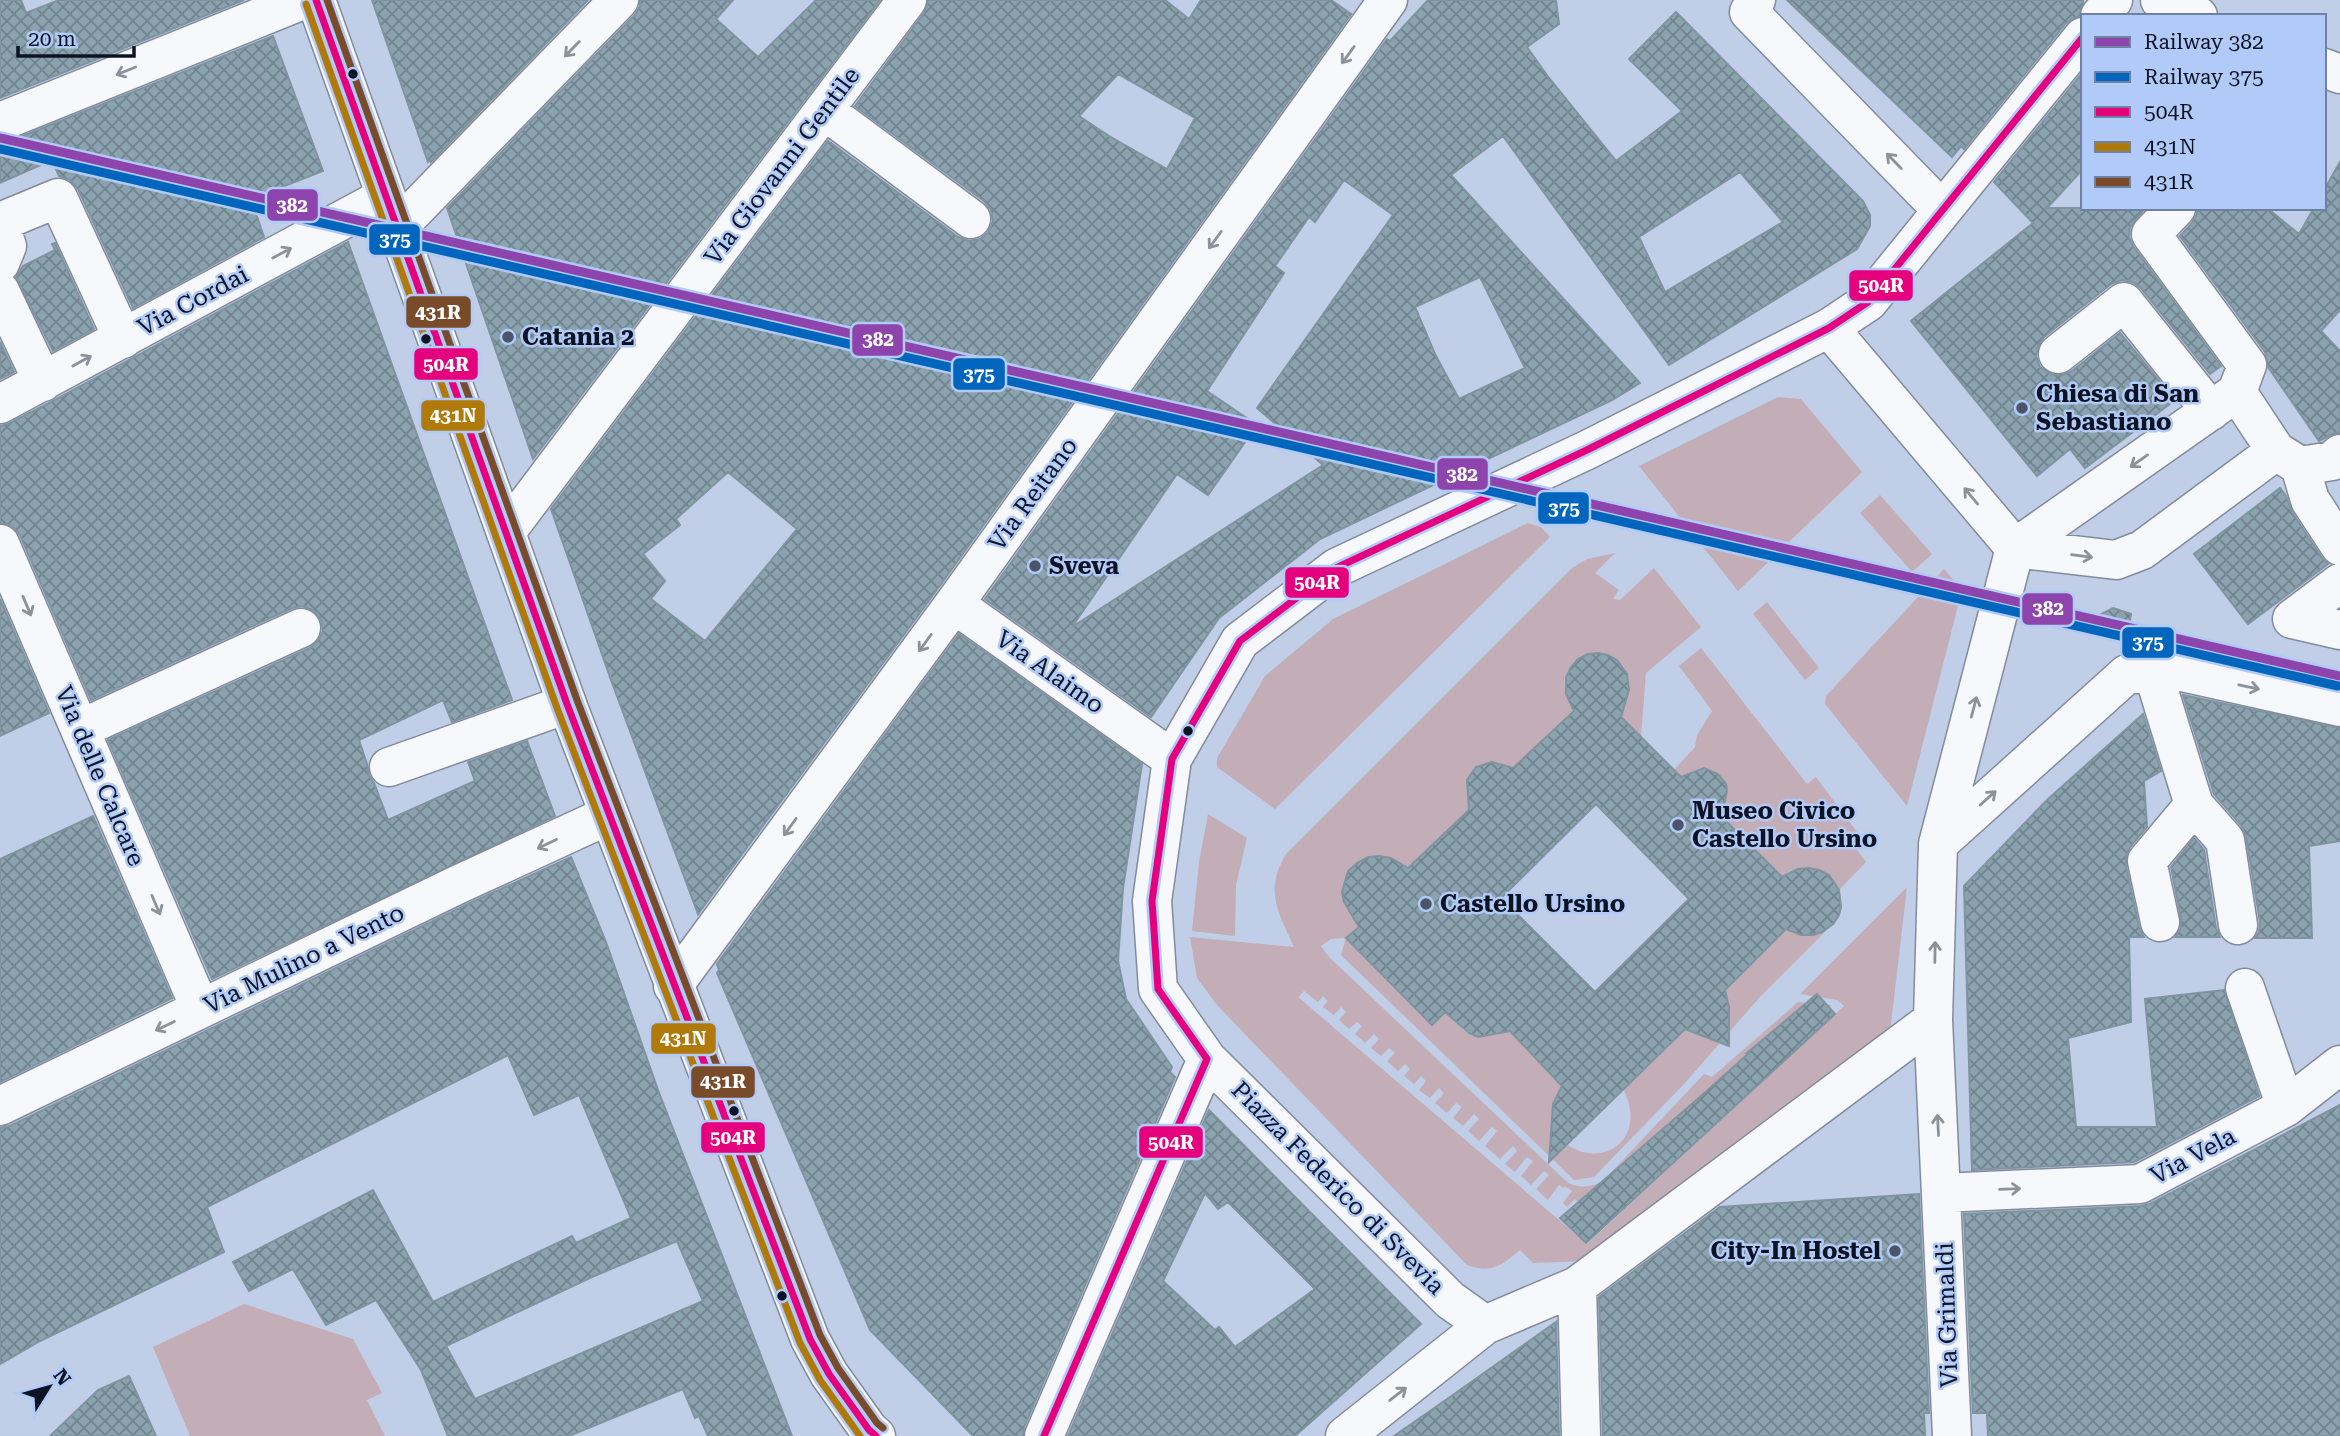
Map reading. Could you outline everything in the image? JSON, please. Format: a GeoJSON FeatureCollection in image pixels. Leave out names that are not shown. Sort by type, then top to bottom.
{"type":"FeatureCollection","features":[{"type":"Feature","properties":{"kind":"street"},"geometry":{"type":"LineString","coordinates":[[0,122],[303,0]]}},
{"type":"Feature","properties":{"kind":"street"},"geometry":{"type":"LineString","coordinates":[[316,0],[566,704],[810,1339],[829,1374],[876,1436]]}},
{"type":"Feature","properties":{"kind":"street","name":"Via Cordai"},"geometry":{"type":"LineString","coordinates":[[0,404],[123,339],[391,213],[619,0]]}},
{"type":"Feature","properties":{"kind":"street"},"geometry":{"type":"LineString","coordinates":[[2102,14],[2113,0]]}},
{"type":"Feature","properties":{"kind":"street"},"geometry":{"type":"LineString","coordinates":[[2160,0],[2193,14]]}},
{"type":"Feature","properties":{"kind":"street","name":"Via Reitano"},"geometry":{"type":"LineString","coordinates":[[673,986],[954,604],[1385,1]]}},
{"type":"Feature","properties":{"kind":"street","name":"Via Giovanni Gentile"},"geometry":{"type":"LineString","coordinates":[[506,533],[824,110],[900,3]]}},
{"type":"Feature","properties":{"kind":"street"},"geometry":{"type":"LineString","coordinates":[[1747,4],[1776,41],[1942,210]]}},
{"type":"Feature","properties":{"kind":"street","name":"Piazza Federico di Svevia"},"geometry":{"type":"LineString","coordinates":[[1485,1325],[1450,1300],[1207,1059],[1158,989],[1152,901],[1160,750],[1240,641],[1336,568],[1587,450],[1829,328],[1868,302],[2081,39]]}},
{"type":"Feature","properties":{"kind":"street"},"geometry":{"type":"LineString","coordinates":[[824,110],[971,219]]}},
{"type":"Feature","properties":{"kind":"street"},"geometry":{"type":"LineString","coordinates":[[0,263],[7,246],[0,224],[58,198],[123,339]]}},
{"type":"Feature","properties":{"kind":"street"},"geometry":{"type":"LineString","coordinates":[[1345,1436],[1485,1325],[1577,1296],[1933,1020],[1938,844],[2015,548],[2224,401],[2247,365],[2151,234],[2174,210]]}},
{"type":"Feature","properties":{"kind":"street"},"geometry":{"type":"LineString","coordinates":[[0,291],[43,382]]}},
{"type":"Feature","properties":{"kind":"street"},"geometry":{"type":"LineString","coordinates":[[2058,354],[2124,302],[2224,401],[2288,459],[2310,500],[2340,546]]}},
{"type":"Feature","properties":{"kind":"street"},"geometry":{"type":"LineString","coordinates":[[1829,328],[2015,548],[2116,560],[2142,550],[2288,459],[2332,461],[2340,454]]}},
{"type":"Feature","properties":{"kind":"street","name":"Via delle Calcare"},"geometry":{"type":"LineString","coordinates":[[0,544],[201,1008]]}},
{"type":"Feature","properties":{"kind":"street"},"geometry":{"type":"LineString","coordinates":[[2340,583],[2292,619],[2340,630]]}},
{"type":"Feature","properties":{"kind":"street","name":"Via Alaimo"},"geometry":{"type":"LineString","coordinates":[[954,604],[1160,750]]}},
{"type":"Feature","properties":{"kind":"street"},"geometry":{"type":"LineString","coordinates":[[80,729],[300,628]]}},
{"type":"Feature","properties":{"kind":"street"},"geometry":{"type":"LineString","coordinates":[[1938,844],[2127,674],[2340,707]]}},
{"type":"Feature","properties":{"kind":"street"},"geometry":{"type":"LineString","coordinates":[[2165,681],[2193,805],[2225,840],[2238,925]]}},
{"type":"Feature","properties":{"kind":"street"},"geometry":{"type":"LineString","coordinates":[[388,767],[566,704]]}},
{"type":"Feature","properties":{"kind":"street"},"geometry":{"type":"LineString","coordinates":[[2160,922],[2147,862],[2193,805]]}},
{"type":"Feature","properties":{"kind":"street","name":"Via Mulino a Vento"},"geometry":{"type":"LineString","coordinates":[[0,1106],[609,815]]}},
{"type":"Feature","properties":{"kind":"street"},"geometry":{"type":"LineString","coordinates":[[2245,988],[2286,1107]]}},
{"type":"Feature","properties":{"kind":"street","name":"Via Grimaldi"},"geometry":{"type":"LineString","coordinates":[[1933,1020],[1952,1436]]}},
{"type":"Feature","properties":{"kind":"street"},"geometry":{"type":"LineString","coordinates":[[1044,1436],[1207,1059]]}},
{"type":"Feature","properties":{"kind":"street","name":"Via Vela"},"geometry":{"type":"LineString","coordinates":[[1942,1193],[2140,1184],[2286,1107],[2340,1065]]}},
{"type":"Feature","properties":{"kind":"street"},"geometry":{"type":"LineString","coordinates":[[1577,1296],[1581,1436]]}},
{"type":"Feature","properties":{"kind":"shaded area"},"geometry":{"type":"Polygon","coordinates":[[[1778,397],[1801,399],[1862,472],[1738,591],[1639,466],[1778,397]]]}},
{"type":"Feature","properties":{"kind":"shaded area"},"geometry":{"type":"Polygon","coordinates":[[[1880,495],[1932,554],[1912,572],[1860,513],[1880,495]]]}},
{"type":"Feature","properties":{"kind":"shaded area"},"geometry":{"type":"Polygon","coordinates":[[[1528,523],[1541,527],[1550,537],[1275,809],[1217,767],[1217,758],[1265,676],[1333,619],[1528,523]]]}},
{"type":"Feature","properties":{"kind":"shaded area"},"geometry":{"type":"Polygon","coordinates":[[[1615,553],[1595,573],[1619,590],[1613,599],[1620,600],[1654,568],[1701,627],[1646,673],[1641,737],[1615,712],[1624,701],[1629,688],[1622,664],[1612,656],[1600,653],[1587,655],[1576,661],[1568,670],[1565,681],[1567,695],[1576,709],[1510,771],[1492,762],[1472,772],[1467,784],[1474,805],[1406,869],[1391,859],[1376,856],[1363,859],[1352,867],[1345,879],[1344,893],[1349,908],[1362,923],[1347,939],[1432,1025],[1455,1003],[1457,1020],[1466,1032],[1472,1035],[1486,1036],[1506,1028],[1563,1086],[1562,1141],[1577,1150],[1592,1154],[1606,1152],[1618,1145],[1626,1135],[1630,1122],[1630,1106],[1623,1089],[1686,1028],[1707,1035],[1722,993],[1787,928],[1799,933],[1816,934],[1833,924],[1759,998],[1685,1083],[1594,1177],[1574,1180],[1341,955],[1346,938],[1331,939],[1321,946],[1329,957],[1566,1181],[1579,1186],[1602,1182],[1704,1074],[1712,1077],[1798,1002],[1832,1005],[1796,1038],[1783,1022],[1777,1027],[1790,1043],[1761,1070],[1747,1054],[1742,1059],[1755,1075],[1732,1069],[1726,1073],[1729,1099],[1713,1084],[1709,1089],[1724,1104],[1596,1219],[1575,1199],[1567,1207],[1563,1203],[1572,1191],[1565,1186],[1563,1188],[1559,1185],[1548,1200],[1536,1189],[1549,1175],[1544,1171],[1531,1185],[1521,1176],[1533,1161],[1527,1157],[1515,1172],[1505,1164],[1517,1151],[1513,1146],[1500,1159],[1485,1146],[1497,1131],[1492,1127],[1479,1141],[1468,1131],[1479,1119],[1474,1114],[1463,1126],[1453,1118],[1462,1107],[1456,1103],[1447,1113],[1435,1103],[1444,1093],[1439,1088],[1430,1098],[1419,1090],[1426,1081],[1421,1076],[1414,1084],[1404,1076],[1410,1069],[1405,1064],[1398,1071],[1387,1061],[1395,1053],[1389,1048],[1381,1056],[1371,1048],[1379,1039],[1374,1034],[1365,1043],[1355,1034],[1362,1026],[1357,1022],[1349,1029],[1339,1020],[1346,1012],[1341,1007],[1334,1015],[1323,1007],[1328,1001],[1323,996],[1318,1002],[1304,991],[1298,997],[1587,1244],[1844,1006],[1837,1000],[1800,994],[1907,887],[1889,1041],[1589,1261],[1533,1263],[1520,1250],[1495,1267],[1475,1268],[1467,1265],[1217,1005],[1197,978],[1190,937],[1294,947],[1279,912],[1275,890],[1279,867],[1286,854],[1572,568],[1587,559],[1615,553]]]}},
{"type":"Feature","properties":{"kind":"shaded area"},"geometry":{"type":"Polygon","coordinates":[[[1944,569],[1962,590],[1907,806],[1825,704],[1826,696],[1944,569]]]}},
{"type":"Feature","properties":{"kind":"shaded area"},"geometry":{"type":"Polygon","coordinates":[[[1767,602],[1819,668],[1805,680],[1753,614],[1767,602]]]}},
{"type":"Feature","properties":{"kind":"shaded area"},"geometry":{"type":"Polygon","coordinates":[[[1701,648],[1807,784],[1816,777],[1857,832],[1849,839],[1866,862],[1839,890],[1828,875],[1815,869],[1807,869],[1783,878],[1717,813],[1725,803],[1727,793],[1720,776],[1703,769],[1693,771],[1683,779],[1674,770],[1695,747],[1697,735],[1712,711],[1679,666],[1701,648]]]}},
{"type":"Feature","properties":{"kind":"shaded area"},"geometry":{"type":"Polygon","coordinates":[[[1208,814],[1247,838],[1236,885],[1235,936],[1192,931],[1199,862],[1208,814]]]}},
{"type":"Feature","properties":{"kind":"shaded area"},"geometry":{"type":"Polygon","coordinates":[[[244,1304],[353,1339],[382,1393],[367,1400],[385,1436],[190,1436],[153,1347],[244,1304]]]}},
{"type":"Feature","properties":{"kind":"building"},"geometry":{"type":"Polygon","coordinates":[[[0,0],[21,0],[26,13],[59,0],[244,0],[0,98],[0,0]]]}},
{"type":"Feature","properties":{"kind":"building"},"geometry":{"type":"Polygon","coordinates":[[[372,0],[588,0],[431,162],[428,162],[372,0]]]}},
{"type":"Feature","properties":{"kind":"building"},"geometry":{"type":"Polygon","coordinates":[[[640,0],[733,0],[716,19],[758,57],[816,0],[880,0],[533,459],[447,208],[635,15],[640,0]]]}},
{"type":"Feature","properties":{"kind":"building"},"geometry":{"type":"Polygon","coordinates":[[[928,0],[1165,0],[1189,19],[1201,0],[1331,0],[1351,14],[936,591],[698,914],[551,509],[828,141],[958,237],[969,241],[980,239],[988,233],[993,221],[991,210],[984,201],[855,106],[924,13],[928,0]],[[1118,74],[1079,116],[1167,169],[1195,118],[1118,74]],[[728,472],[676,519],[680,525],[643,554],[665,581],[651,599],[705,641],[797,529],[728,472]]]}},
{"type":"Feature","properties":{"kind":"building"},"geometry":{"type":"Polygon","coordinates":[[[1428,0],[1556,0],[1559,24],[1527,47],[1616,161],[1682,111],[1629,59],[1676,12],[1863,201],[1870,215],[1870,226],[1857,249],[1669,365],[1503,136],[1451,175],[1640,383],[1612,400],[1320,539],[1219,618],[1151,717],[985,599],[1387,39],[1390,41],[1428,0]],[[1740,172],[1639,237],[1665,292],[1783,222],[1740,172]],[[1344,180],[1315,222],[1309,217],[1275,266],[1284,273],[1207,391],[1257,425],[1208,495],[1177,474],[1072,627],[1323,465],[1257,408],[1393,215],[1344,180]],[[1480,277],[1415,307],[1435,354],[1459,399],[1525,368],[1480,277]]]}},
{"type":"Feature","properties":{"kind":"building"},"geometry":{"type":"Polygon","coordinates":[[[1787,0],[2083,0],[2083,3],[2079,16],[2066,23],[1964,149],[1961,146],[1952,157],[1787,0]]]}},
{"type":"Feature","properties":{"kind":"building"},"geometry":{"type":"Polygon","coordinates":[[[273,36],[323,171],[251,199],[264,237],[133,308],[78,189],[70,180],[59,176],[52,160],[0,183],[0,143],[273,36]]]}},
{"type":"Feature","properties":{"kind":"building"},"geometry":{"type":"Polygon","coordinates":[[[2081,74],[2081,171],[2047,208],[2143,210],[2130,227],[2129,237],[2133,246],[2221,366],[2210,374],[2141,288],[2133,282],[2122,280],[2111,284],[2044,337],[2036,356],[2040,367],[2051,374],[2062,375],[2072,371],[2120,333],[2175,400],[2085,468],[2070,449],[2037,476],[1911,321],[2033,223],[1994,182],[2081,74]]]}},
{"type":"Feature","properties":{"kind":"building"},"geometry":{"type":"Polygon","coordinates":[[[2340,162],[2340,310],[2321,331],[2340,351],[2340,433],[2319,441],[2268,367],[2265,352],[2180,236],[2192,223],[2197,210],[2269,210],[2299,234],[2313,210],[2326,210],[2326,186],[2340,162]]]}},
{"type":"Feature","properties":{"kind":"building"},"geometry":{"type":"Polygon","coordinates":[[[348,242],[512,700],[452,722],[443,700],[359,740],[369,775],[388,820],[475,781],[468,762],[527,741],[555,816],[212,979],[108,740],[310,648],[319,640],[323,631],[321,620],[313,610],[302,606],[292,608],[91,700],[20,535],[12,526],[0,523],[0,426],[53,401],[348,242]]]}},
{"type":"Feature","properties":{"kind":"building"},"geometry":{"type":"Polygon","coordinates":[[[55,243],[94,329],[53,351],[16,277],[23,266],[55,250],[52,244],[55,243]]]}},
{"type":"Feature","properties":{"kind":"building"},"geometry":{"type":"Polygon","coordinates":[[[0,342],[14,372],[0,379],[0,342]]]}},
{"type":"Feature","properties":{"kind":"building"},"geometry":{"type":"Polygon","coordinates":[[[2280,488],[2292,512],[2328,564],[2248,624],[2194,554],[2280,488]]]}},
{"type":"Feature","properties":{"kind":"building"},"geometry":{"type":"Polygon","coordinates":[[[0,599],[49,713],[0,736],[0,599]]]}},
{"type":"Feature","properties":{"kind":"building"},"geometry":{"type":"Polygon","coordinates":[[[2113,608],[2131,614],[2126,643],[2072,629],[2113,608]]]}},
{"type":"Feature","properties":{"kind":"building"},"geometry":{"type":"Polygon","coordinates":[[[959,634],[1142,764],[1123,888],[1118,961],[1126,999],[1172,1067],[1170,1072],[1175,1077],[1024,1427],[1023,1436],[973,1436],[870,1330],[717,973],[717,964],[959,634]]]}},
{"type":"Feature","properties":{"kind":"building","name":"Castello Ursino"},"geometry":{"type":"Polygon","coordinates":[[[1588,654],[1608,655],[1617,660],[1627,674],[1629,690],[1621,717],[1681,777],[1704,768],[1718,774],[1727,790],[1722,817],[1782,877],[1798,869],[1809,868],[1829,875],[1839,890],[1841,907],[1833,924],[1822,932],[1801,935],[1786,929],[1725,990],[1729,1007],[1729,1046],[1685,1029],[1549,1162],[1553,1104],[1562,1086],[1510,1031],[1478,1037],[1469,1033],[1445,1012],[1432,1025],[1346,938],[1359,927],[1344,902],[1342,892],[1348,871],[1368,857],[1391,858],[1408,868],[1469,810],[1467,780],[1476,767],[1492,762],[1513,768],[1574,711],[1566,694],[1566,677],[1578,659],[1588,654]],[[1596,804],[1501,898],[1595,992],[1689,899],[1596,804]]]}},
{"type":"Feature","properties":{"kind":"building"},"geometry":{"type":"Polygon","coordinates":[[[2183,695],[2340,728],[2340,841],[2309,846],[2312,938],[2255,938],[2260,922],[2246,836],[2241,825],[2214,794],[2183,695]]]}},
{"type":"Feature","properties":{"kind":"building"},"geometry":{"type":"Polygon","coordinates":[[[2143,714],[2161,771],[2144,781],[2147,827],[2126,856],[2139,927],[2144,937],[2129,937],[2131,1022],[2068,1038],[2076,1127],[2157,1127],[2145,999],[2224,990],[2259,1096],[2134,1162],[1972,1170],[1964,886],[2047,800],[2143,714]]]}},
{"type":"Feature","properties":{"kind":"building"},"geometry":{"type":"Polygon","coordinates":[[[93,816],[172,998],[0,1082],[0,859],[93,816]]]}},
{"type":"Feature","properties":{"kind":"building"},"geometry":{"type":"Polygon","coordinates":[[[2194,838],[2204,850],[2216,928],[2220,937],[2175,937],[2181,928],[2181,918],[2171,867],[2194,838]]]}},
{"type":"Feature","properties":{"kind":"building"},"geometry":{"type":"Polygon","coordinates":[[[571,857],[606,942],[658,1090],[792,1436],[708,1436],[699,1416],[695,1418],[683,1389],[569,1436],[448,1436],[421,1370],[376,1300],[326,1325],[293,1269],[249,1291],[233,1262],[373,1190],[433,1302],[572,1236],[576,1243],[631,1218],[579,1095],[534,1115],[508,1055],[207,1207],[224,1252],[40,1341],[0,1364],[0,1128],[10,1126],[466,905],[571,857]],[[677,1241],[592,1277],[446,1346],[475,1399],[703,1301],[677,1241]]]}},
{"type":"Feature","properties":{"kind":"building"},"geometry":{"type":"Polygon","coordinates":[[[1817,994],[1835,1014],[1586,1243],[1560,1218],[1747,1053],[1817,994]]]}},
{"type":"Feature","properties":{"kind":"building"},"geometry":{"type":"Polygon","coordinates":[[[2340,1105],[2340,1436],[1988,1436],[1987,1413],[1973,1413],[1964,1214],[2150,1204],[2340,1105]]]}},
{"type":"Feature","properties":{"kind":"building"},"geometry":{"type":"Polygon","coordinates":[[[1209,1110],[1421,1324],[1295,1436],[1068,1436],[1209,1110]],[[1205,1193],[1163,1281],[1215,1330],[1219,1327],[1235,1347],[1315,1289],[1228,1202],[1218,1209],[1205,1193]]]}},
{"type":"Feature","properties":{"kind":"building"},"geometry":{"type":"Polygon","coordinates":[[[1919,1194],[1929,1413],[1924,1413],[1925,1436],[1603,1436],[1599,1297],[1720,1207],[1919,1194]]]}},
{"type":"Feature","properties":{"kind":"building"},"geometry":{"type":"Polygon","coordinates":[[[1556,1322],[1559,1436],[1394,1436],[1450,1397],[1556,1322]]]}},
{"type":"Feature","properties":{"kind":"building"},"geometry":{"type":"Polygon","coordinates":[[[129,1376],[156,1436],[50,1436],[98,1390],[129,1376]]]}},
{"type":"Feature","properties":{"kind":"rail line","name":"382"},"geometry":{"type":"LineString","coordinates":[[0,138],[2340,676]]}},
{"type":"Feature","properties":{"kind":"rail line","name":"375"},"geometry":{"type":"LineString","coordinates":[[0,149],[2338,686]]}},
{"type":"Feature","properties":{"kind":"transit line","name":"504R"},"geometry":{"type":"LineString","coordinates":[[316,0],[567,704],[810,1339],[829,1374],[876,1436]]}},
{"type":"Feature","properties":{"kind":"transit line","name":"431R"},"geometry":{"type":"LineString","coordinates":[[327,0],[577,700],[820,1335],[838,1368],[883,1428]]}},
{"type":"Feature","properties":{"kind":"transit line","name":"431N"},"geometry":{"type":"LineString","coordinates":[[306,4],[557,708],[800,1343],[820,1380],[860,1436]]}},
{"type":"Feature","properties":{"kind":"transit line","name":"504R"},"geometry":{"type":"LineString","coordinates":[[1044,1436],[1207,1059],[1158,989],[1152,901],[1172,759],[1240,641],[1336,568],[1587,450],[1829,328],[1868,302],[2081,39]]}},
{"type":"Feature","properties":{"kind":"place","name":"Catania 2"},"geometry":{"type":"Point","coordinates":[508,337]}},
{"type":"Feature","properties":{"kind":"place","name":"Chiesa di San Sebastiano"},"geometry":{"type":"Point","coordinates":[2022,408]}},
{"type":"Feature","properties":{"kind":"place","name":"Sveva"},"geometry":{"type":"Point","coordinates":[1035,566]}},
{"type":"Feature","properties":{"kind":"place","name":"Museo Civico Castello Ursino"},"geometry":{"type":"Point","coordinates":[1678,825]}},
{"type":"Feature","properties":{"kind":"place","name":"Castello Ursino"},"geometry":{"type":"Point","coordinates":[1426,904]}},
{"type":"Feature","properties":{"kind":"place","name":"City-In Hostel"},"geometry":{"type":"Point","coordinates":[1895,1251]}}]}
